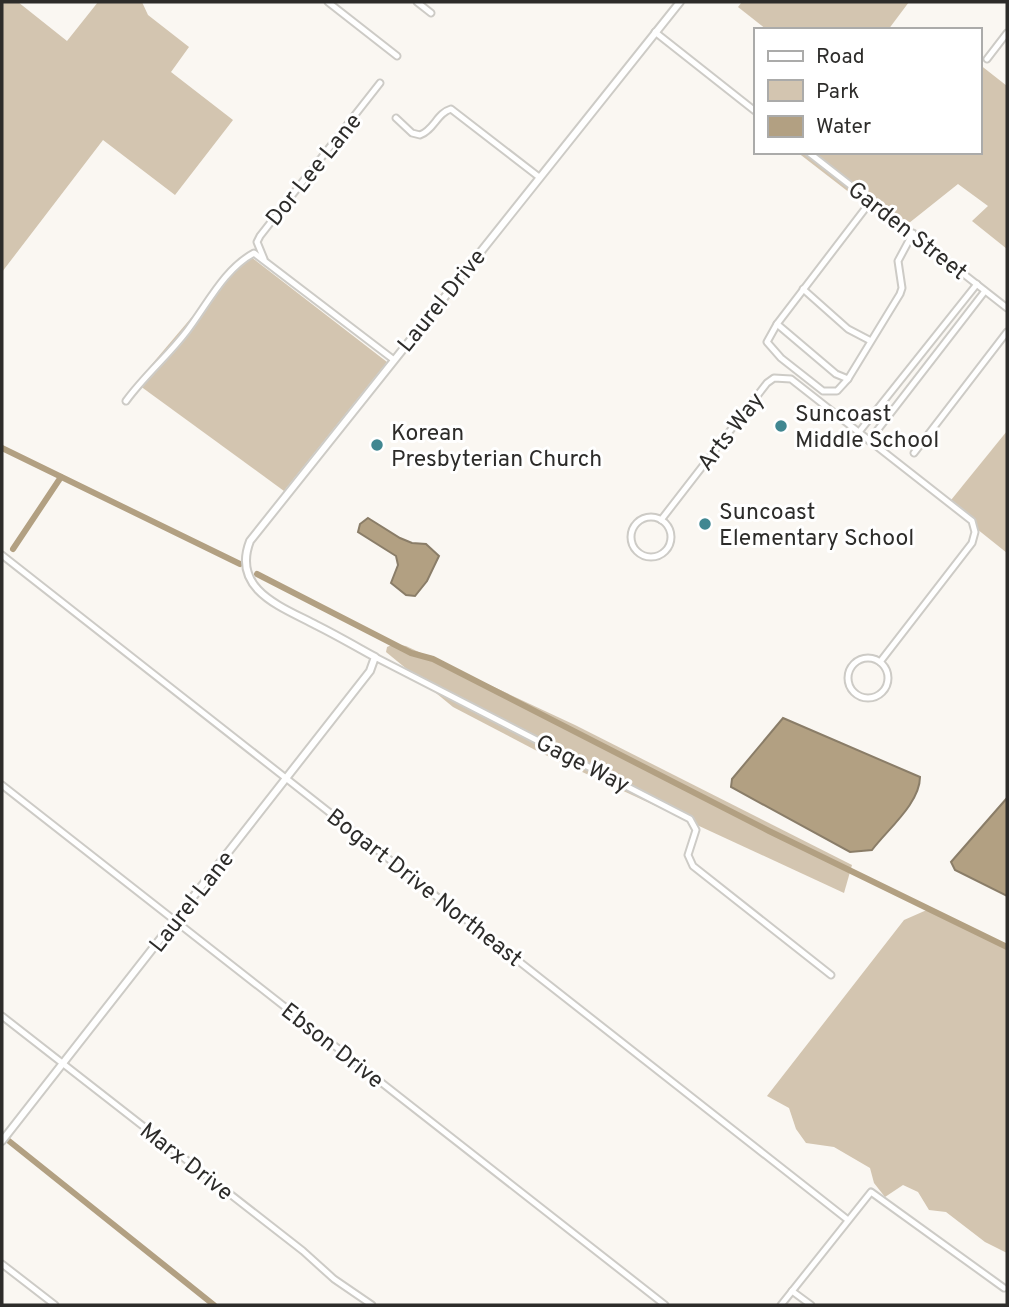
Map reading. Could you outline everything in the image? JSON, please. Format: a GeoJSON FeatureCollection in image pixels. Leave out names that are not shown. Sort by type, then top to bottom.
{"type":"FeatureCollection","features":[{"type":"Feature","properties":{"kind":"street"},"geometry":{"type":"LineString","coordinates":[[328,2],[337,4],[397,56]]}},
{"type":"Feature","properties":{"kind":"street"},"geometry":{"type":"LineString","coordinates":[[417,2],[431,13]]}},
{"type":"Feature","properties":{"kind":"street","name":"Laurel Drive"},"geometry":{"type":"LineString","coordinates":[[273,604],[262,596],[250,578],[246,564],[250,541],[680,2]]}},
{"type":"Feature","properties":{"kind":"street"},"geometry":{"type":"LineString","coordinates":[[655,32],[754,110]]}},
{"type":"Feature","properties":{"kind":"street"},"geometry":{"type":"LineString","coordinates":[[987,59],[1007,33]]}},
{"type":"Feature","properties":{"kind":"street","name":"Dor Lee Lane"},"geometry":{"type":"LineString","coordinates":[[264,259],[257,242],[260,236],[380,83]]}},
{"type":"Feature","properties":{"kind":"street"},"geometry":{"type":"LineString","coordinates":[[396,118],[412,133],[420,135],[432,128],[444,111],[452,109],[540,177]]}},
{"type":"Feature","properties":{"kind":"street","name":"Garden Street"},"geometry":{"type":"LineString","coordinates":[[811,154],[1007,308]]}},
{"type":"Feature","properties":{"kind":"street"},"geometry":{"type":"LineString","coordinates":[[871,201],[858,223],[777,324],[767,342],[770,348],[815,386],[831,393],[848,379],[867,350],[869,341],[900,294],[902,288],[898,261],[912,233]]}},
{"type":"Feature","properties":{"kind":"street","name":"Dor Lee Lane"},"geometry":{"type":"LineString","coordinates":[[126,401],[148,371],[186,332],[233,269],[254,253],[264,259]]}},
{"type":"Feature","properties":{"kind":"street"},"geometry":{"type":"LineString","coordinates":[[264,259],[394,360]]}},
{"type":"Feature","properties":{"kind":"street"},"geometry":{"type":"LineString","coordinates":[[859,432],[976,284]]}},
{"type":"Feature","properties":{"kind":"street"},"geometry":{"type":"LineString","coordinates":[[803,289],[848,329],[869,341]]}},
{"type":"Feature","properties":{"kind":"street"},"geometry":{"type":"LineString","coordinates":[[869,441],[985,291]]}},
{"type":"Feature","properties":{"kind":"street"},"geometry":{"type":"LineString","coordinates":[[777,324],[836,373],[848,379]]}},
{"type":"Feature","properties":{"kind":"street"},"geometry":{"type":"LineString","coordinates":[[914,453],[1007,332]]}},
{"type":"Feature","properties":{"kind":"street","name":"Arts Way"},"geometry":{"type":"LineString","coordinates":[[661,520],[767,383],[775,378],[791,379],[972,521],[975,533],[972,544],[880,662]]}},
{"type":"Feature","properties":{"kind":"street"},"geometry":{"type":"LineString","coordinates":[[648,517],[661,520],[671,535],[668,547],[658,556],[640,554],[632,543],[632,530],[648,517]]}},
{"type":"Feature","properties":{"kind":"street","name":"Bogart Drive Northeast"},"geometry":{"type":"LineString","coordinates":[[2,555],[848,1220]]}},
{"type":"Feature","properties":{"kind":"street","name":"Gage Way"},"geometry":{"type":"LineString","coordinates":[[273,604],[690,819],[696,830],[688,855],[693,866],[831,975]]}},
{"type":"Feature","properties":{"kind":"street","name":"Laurel Lane"},"geometry":{"type":"LineString","coordinates":[[2,1141],[365,678],[374,657]]}},
{"type":"Feature","properties":{"kind":"street"},"geometry":{"type":"LineString","coordinates":[[868,658],[880,662],[888,678],[884,690],[874,697],[856,695],[848,679],[852,667],[868,658]]}},
{"type":"Feature","properties":{"kind":"street","name":"Ebson Drive"},"geometry":{"type":"LineString","coordinates":[[2,785],[173,922],[665,1305]]}},
{"type":"Feature","properties":{"kind":"street","name":"Marx Drive"},"geometry":{"type":"LineString","coordinates":[[2,1016],[292,1243],[334,1279],[372,1305]]}},
{"type":"Feature","properties":{"kind":"street"},"geometry":{"type":"LineString","coordinates":[[781,1305],[871,1192],[1004,1288]]}},
{"type":"Feature","properties":{"kind":"street"},"geometry":{"type":"LineString","coordinates":[[2,1264],[55,1305]]}},
{"type":"Feature","properties":{"kind":"street"},"geometry":{"type":"LineString","coordinates":[[792,1291],[811,1305]]}},
{"type":"Feature","properties":{"kind":"green space"},"geometry":{"type":"Polygon","coordinates":[[[2,2],[18,2],[67,41],[98,2],[142,2],[148,15],[189,47],[171,72],[233,120],[175,195],[103,140],[2,272],[2,2]]]}},
{"type":"Feature","properties":{"kind":"green space"},"geometry":{"type":"Polygon","coordinates":[[[742,2],[909,2],[890,28],[764,28],[738,7],[742,2]]]}},
{"type":"Feature","properties":{"kind":"green space"},"geometry":{"type":"Polygon","coordinates":[[[981,66],[1007,86],[1007,249],[972,221],[988,206],[958,184],[899,231],[800,154],[981,154],[981,66]]]}},
{"type":"Feature","properties":{"kind":"green space"},"geometry":{"type":"Polygon","coordinates":[[[246,253],[387,362],[284,491],[136,383],[246,253]]]}},
{"type":"Feature","properties":{"kind":"green space"},"geometry":{"type":"Polygon","coordinates":[[[1007,431],[1007,553],[947,505],[1007,431]]]}},
{"type":"Feature","properties":{"kind":"green space"},"geometry":{"type":"Polygon","coordinates":[[[394,644],[406,646],[575,725],[852,865],[844,893],[539,752],[453,707],[386,652],[387,647],[394,644]]]}},
{"type":"Feature","properties":{"kind":"green space"},"geometry":{"type":"Polygon","coordinates":[[[929,909],[1007,948],[1007,1253],[985,1242],[946,1212],[929,1210],[918,1192],[903,1185],[885,1197],[874,1183],[870,1168],[834,1147],[806,1143],[796,1129],[789,1108],[767,1096],[904,920],[929,909]]]}},
{"type":"Feature","properties":{"kind":"water"},"geometry":{"type":"Polygon","coordinates":[[[368,518],[400,538],[412,543],[426,544],[439,556],[427,581],[415,596],[406,595],[391,583],[398,565],[396,556],[358,532],[360,524],[368,518]]]}},
{"type":"Feature","properties":{"kind":"water"},"geometry":{"type":"Polygon","coordinates":[[[783,718],[920,777],[919,787],[909,806],[872,850],[850,852],[731,787],[732,779],[783,718]]]}},
{"type":"Feature","properties":{"kind":"water"},"geometry":{"type":"Polygon","coordinates":[[[1007,798],[1007,896],[955,870],[951,862],[1007,798]]]}},
{"type":"Feature","properties":{"kind":"waterway"},"geometry":{"type":"LineString","coordinates":[[2,448],[240,564]]}},
{"type":"Feature","properties":{"kind":"waterway"},"geometry":{"type":"LineString","coordinates":[[13,549],[61,477]]}},
{"type":"Feature","properties":{"kind":"waterway"},"geometry":{"type":"LineString","coordinates":[[257,574],[411,653],[433,659],[769,831],[1007,947]]}},
{"type":"Feature","properties":{"kind":"waterway"},"geometry":{"type":"LineString","coordinates":[[9,1141],[214,1305]]}},
{"type":"Feature","properties":{"kind":"place","name":"Suncoast Middle School"},"geometry":{"type":"Point","coordinates":[781,426]}},
{"type":"Feature","properties":{"kind":"place","name":"Korean Presbyterian Church"},"geometry":{"type":"Point","coordinates":[377,445]}},
{"type":"Feature","properties":{"kind":"place","name":"Suncoast Elementary School"},"geometry":{"type":"Point","coordinates":[705,524]}}]}
